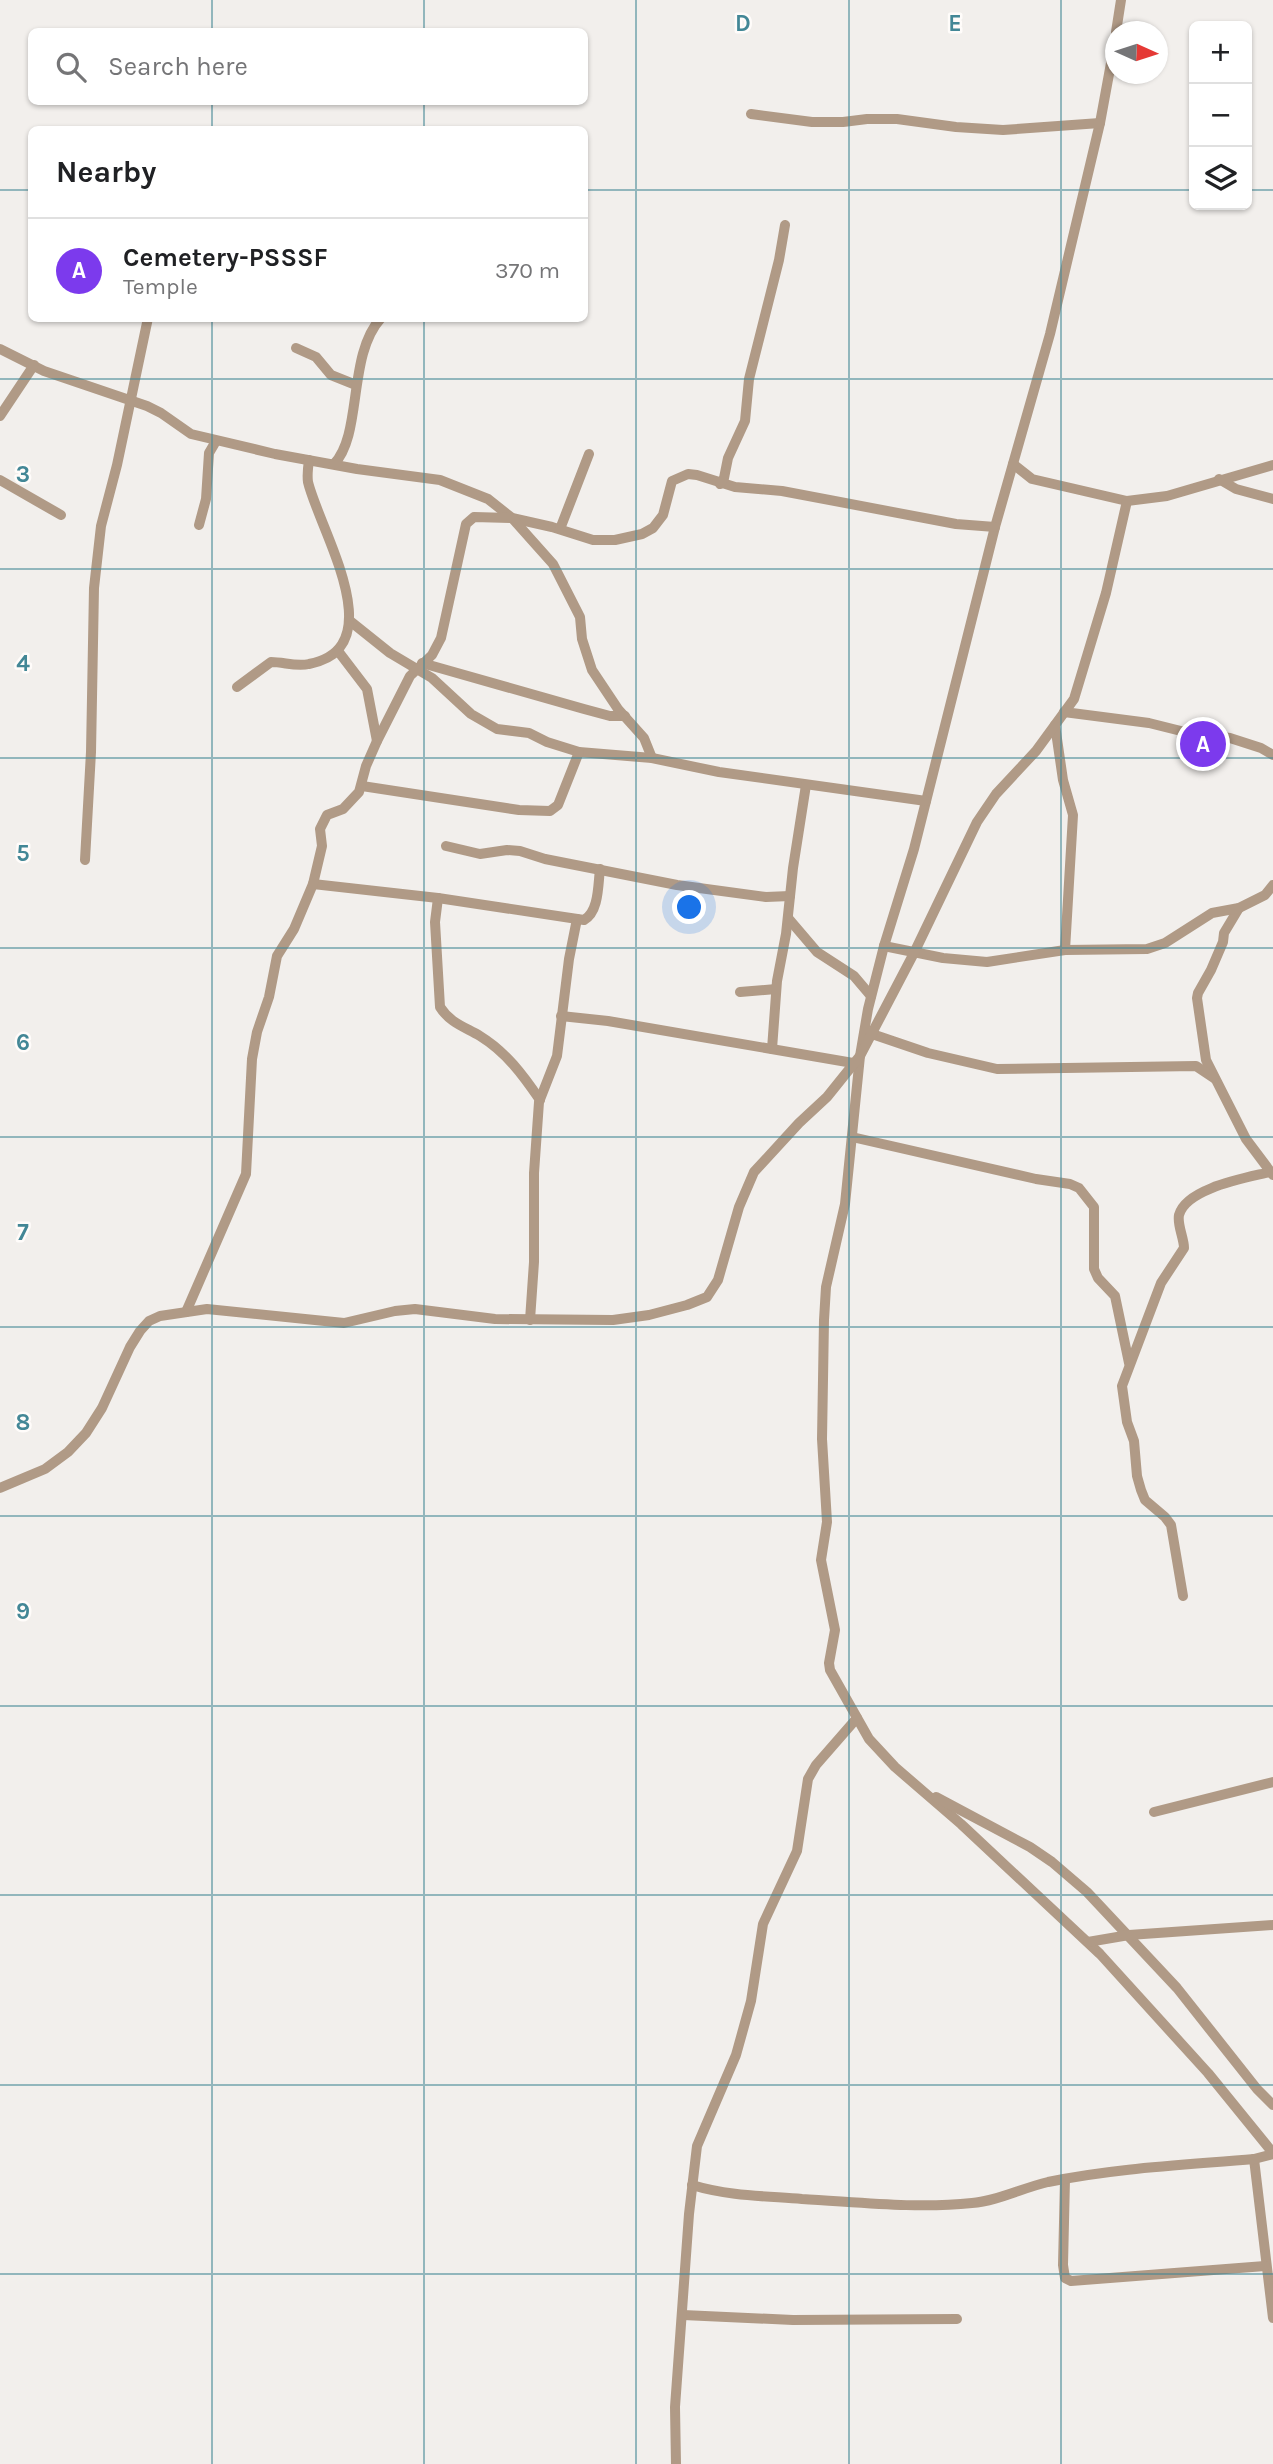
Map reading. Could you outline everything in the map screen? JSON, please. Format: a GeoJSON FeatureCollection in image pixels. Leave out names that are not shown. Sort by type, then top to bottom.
{"type":"FeatureCollection","features":[{"type":"Feature","properties":{"kind":"street"},"geometry":{"type":"LineString","coordinates":[[1118,21],[1121,0]]}},
{"type":"Feature","properties":{"kind":"street"},"geometry":{"type":"LineString","coordinates":[[692,2185],[723,2193],[903,2206],[949,2205],[975,2203],[1065,2179],[1116,2171],[1254,2159],[1273,2154],[1208,2073],[1088,1942],[895,1767],[869,1739],[830,1670],[829,1663],[835,1630],[821,1560],[827,1522],[822,1439],[827,1287],[845,1204],[856,1059],[884,946],[947,727],[995,527],[1050,334],[1107,84]]}},
{"type":"Feature","properties":{"kind":"street"},"geometry":{"type":"LineString","coordinates":[[751,114],[822,122],[897,119],[1003,130],[1100,123]]}},
{"type":"Feature","properties":{"kind":"street"},"geometry":{"type":"LineString","coordinates":[[720,484],[724,478],[727,458],[745,421],[750,379],[785,225]]}},
{"type":"Feature","properties":{"kind":"street"},"geometry":{"type":"LineString","coordinates":[[85,860],[91,752],[94,588],[100,526],[117,466],[147,322]]}},
{"type":"Feature","properties":{"kind":"street"},"geometry":{"type":"LineString","coordinates":[[334,464],[344,449],[356,384],[371,332],[377,322]]}},
{"type":"Feature","properties":{"kind":"street"},"geometry":{"type":"LineString","coordinates":[[296,348],[316,357],[331,375],[356,384]]}},
{"type":"Feature","properties":{"kind":"street"},"geometry":{"type":"LineString","coordinates":[[0,349],[44,371],[129,399],[161,413],[191,434],[309,460],[440,480],[488,499],[512,518],[553,564],[580,617],[582,639],[592,670],[644,738],[652,758]]}},
{"type":"Feature","properties":{"kind":"street"},"geometry":{"type":"LineString","coordinates":[[0,416],[34,365]]}},
{"type":"Feature","properties":{"kind":"street"},"geometry":{"type":"LineString","coordinates":[[199,525],[206,499],[209,453],[216,441]]}},
{"type":"Feature","properties":{"kind":"street"},"geometry":{"type":"LineString","coordinates":[[560,529],[589,454]]}},
{"type":"Feature","properties":{"kind":"street"},"geometry":{"type":"LineString","coordinates":[[237,687],[271,662],[307,665],[330,658],[338,651],[350,621],[338,559],[323,528],[318,505],[309,484],[309,460]]}},
{"type":"Feature","properties":{"kind":"street"},"geometry":{"type":"LineString","coordinates":[[1013,464],[1032,479],[1127,501],[1167,496],[1273,465]]}},
{"type":"Feature","properties":{"kind":"street"},"geometry":{"type":"LineString","coordinates":[[186,1312],[246,1174],[252,1059],[257,1032],[269,997],[277,956],[294,929],[313,884],[322,846],[320,829],[326,816],[343,810],[362,786],[366,766],[410,676],[432,655],[441,638],[466,524],[474,517],[512,518],[599,541],[642,534],[659,522],[672,481],[688,474],[720,484],[782,491],[956,524],[995,527]]}},
{"type":"Feature","properties":{"kind":"street"},"geometry":{"type":"LineString","coordinates":[[1219,479],[1236,489],[1273,499]]}},
{"type":"Feature","properties":{"kind":"street"},"geometry":{"type":"LineString","coordinates":[[0,480],[61,515]]}},
{"type":"Feature","properties":{"kind":"street"},"geometry":{"type":"LineString","coordinates":[[0,1488],[45,1469],[68,1452],[86,1433],[102,1408],[130,1346],[149,1321],[207,1309],[344,1323],[415,1309],[495,1319],[613,1320],[687,1305],[707,1297],[718,1280],[739,1207],[754,1172],[827,1097],[856,1059],[914,953],[977,822],[996,794],[1036,751],[1079,688],[1106,593],[1127,501]]}},
{"type":"Feature","properties":{"kind":"street"},"geometry":{"type":"LineString","coordinates":[[350,621],[390,653],[420,666],[610,716],[625,716]]}},
{"type":"Feature","properties":{"kind":"street"},"geometry":{"type":"LineString","coordinates":[[338,651],[368,689],[377,741]]}},
{"type":"Feature","properties":{"kind":"street"},"geometry":{"type":"LineString","coordinates":[[420,666],[471,714],[494,728],[529,733],[579,752],[652,758],[719,772],[926,801]]}},
{"type":"Feature","properties":{"kind":"street"},"geometry":{"type":"LineString","coordinates":[[1063,712],[1149,723],[1185,732],[1230,738],[1273,755]]}},
{"type":"Feature","properties":{"kind":"street"},"geometry":{"type":"LineString","coordinates":[[1055,725],[1063,779],[1073,815],[1065,950]]}},
{"type":"Feature","properties":{"kind":"street"},"geometry":{"type":"LineString","coordinates":[[1261,748],[1273,743]]}},
{"type":"Feature","properties":{"kind":"street"},"geometry":{"type":"LineString","coordinates":[[362,786],[519,810],[550,811],[558,805],[579,752]]}},
{"type":"Feature","properties":{"kind":"street"},"geometry":{"type":"LineString","coordinates":[[772,1049],[776,989],[806,785]]}},
{"type":"Feature","properties":{"kind":"street"},"geometry":{"type":"LineString","coordinates":[[446,846],[480,854],[520,851],[677,885],[766,897],[790,896]]}},
{"type":"Feature","properties":{"kind":"street"},"geometry":{"type":"LineString","coordinates":[[313,884],[438,898],[584,920],[590,917],[596,898],[600,869]]}},
{"type":"Feature","properties":{"kind":"street"},"geometry":{"type":"LineString","coordinates":[[884,946],[914,953],[987,962],[1065,950],[1109,951],[1158,946],[1212,914],[1239,908],[1265,895],[1273,885]]}},
{"type":"Feature","properties":{"kind":"street"},"geometry":{"type":"LineString","coordinates":[[438,898],[435,922],[440,1007],[445,1015],[480,1036],[510,1060],[540,1100]]}},
{"type":"Feature","properties":{"kind":"street"},"geometry":{"type":"LineString","coordinates":[[1183,1596],[1171,1525],[1145,1500],[1137,1476],[1134,1441],[1122,1386],[1161,1283],[1184,1248],[1179,1221],[1184,1206],[1190,1199],[1228,1182],[1271,1174],[1245,1139],[1214,1078],[1204,1053],[1197,995],[1211,971],[1224,933],[1239,908]]}},
{"type":"Feature","properties":{"kind":"street"},"geometry":{"type":"LineString","coordinates":[[788,918],[817,952],[853,976],[871,996]]}},
{"type":"Feature","properties":{"kind":"street"},"geometry":{"type":"LineString","coordinates":[[530,1320],[534,1262],[534,1173],[540,1100],[555,1066],[577,919]]}},
{"type":"Feature","properties":{"kind":"street"},"geometry":{"type":"LineString","coordinates":[[740,992],[776,989]]}},
{"type":"Feature","properties":{"kind":"street"},"geometry":{"type":"LineString","coordinates":[[561,1016],[608,1021],[772,1049],[856,1059]]}},
{"type":"Feature","properties":{"kind":"street"},"geometry":{"type":"LineString","coordinates":[[872,1034],[928,1053],[997,1069],[1196,1066],[1214,1078]]}},
{"type":"Feature","properties":{"kind":"street"},"geometry":{"type":"LineString","coordinates":[[852,1137],[1079,1188],[1094,1208],[1094,1269],[1098,1278],[1115,1296],[1130,1364]]}},
{"type":"Feature","properties":{"kind":"street"},"geometry":{"type":"LineString","coordinates":[[676,2464],[675,2407],[697,2146],[736,2055],[751,2001],[763,1924],[797,1851],[808,1779],[816,1765],[857,1718]]}},
{"type":"Feature","properties":{"kind":"street"},"geometry":{"type":"LineString","coordinates":[[1154,1812],[1273,1782]]}},
{"type":"Feature","properties":{"kind":"street"},"geometry":{"type":"LineString","coordinates":[[923,1791],[1030,1847],[1087,1892],[1177,1988],[1257,2089],[1273,2105]]}},
{"type":"Feature","properties":{"kind":"street"},"geometry":{"type":"LineString","coordinates":[[1088,1942],[1129,1935],[1273,1924]]}},
{"type":"Feature","properties":{"kind":"street"},"geometry":{"type":"LineString","coordinates":[[1254,2159],[1273,2318]]}},
{"type":"Feature","properties":{"kind":"street"},"geometry":{"type":"LineString","coordinates":[[1065,2179],[1063,2265],[1065,2278],[1071,2281],[1265,2266]]}},
{"type":"Feature","properties":{"kind":"street"},"geometry":{"type":"LineString","coordinates":[[683,2315],[793,2320],[957,2319]]}},
{"type":"Feature","properties":{"kind":"place","name":"Cemetery-PSSSF"},"geometry":{"type":"Point","coordinates":[1203,744]}}]}
